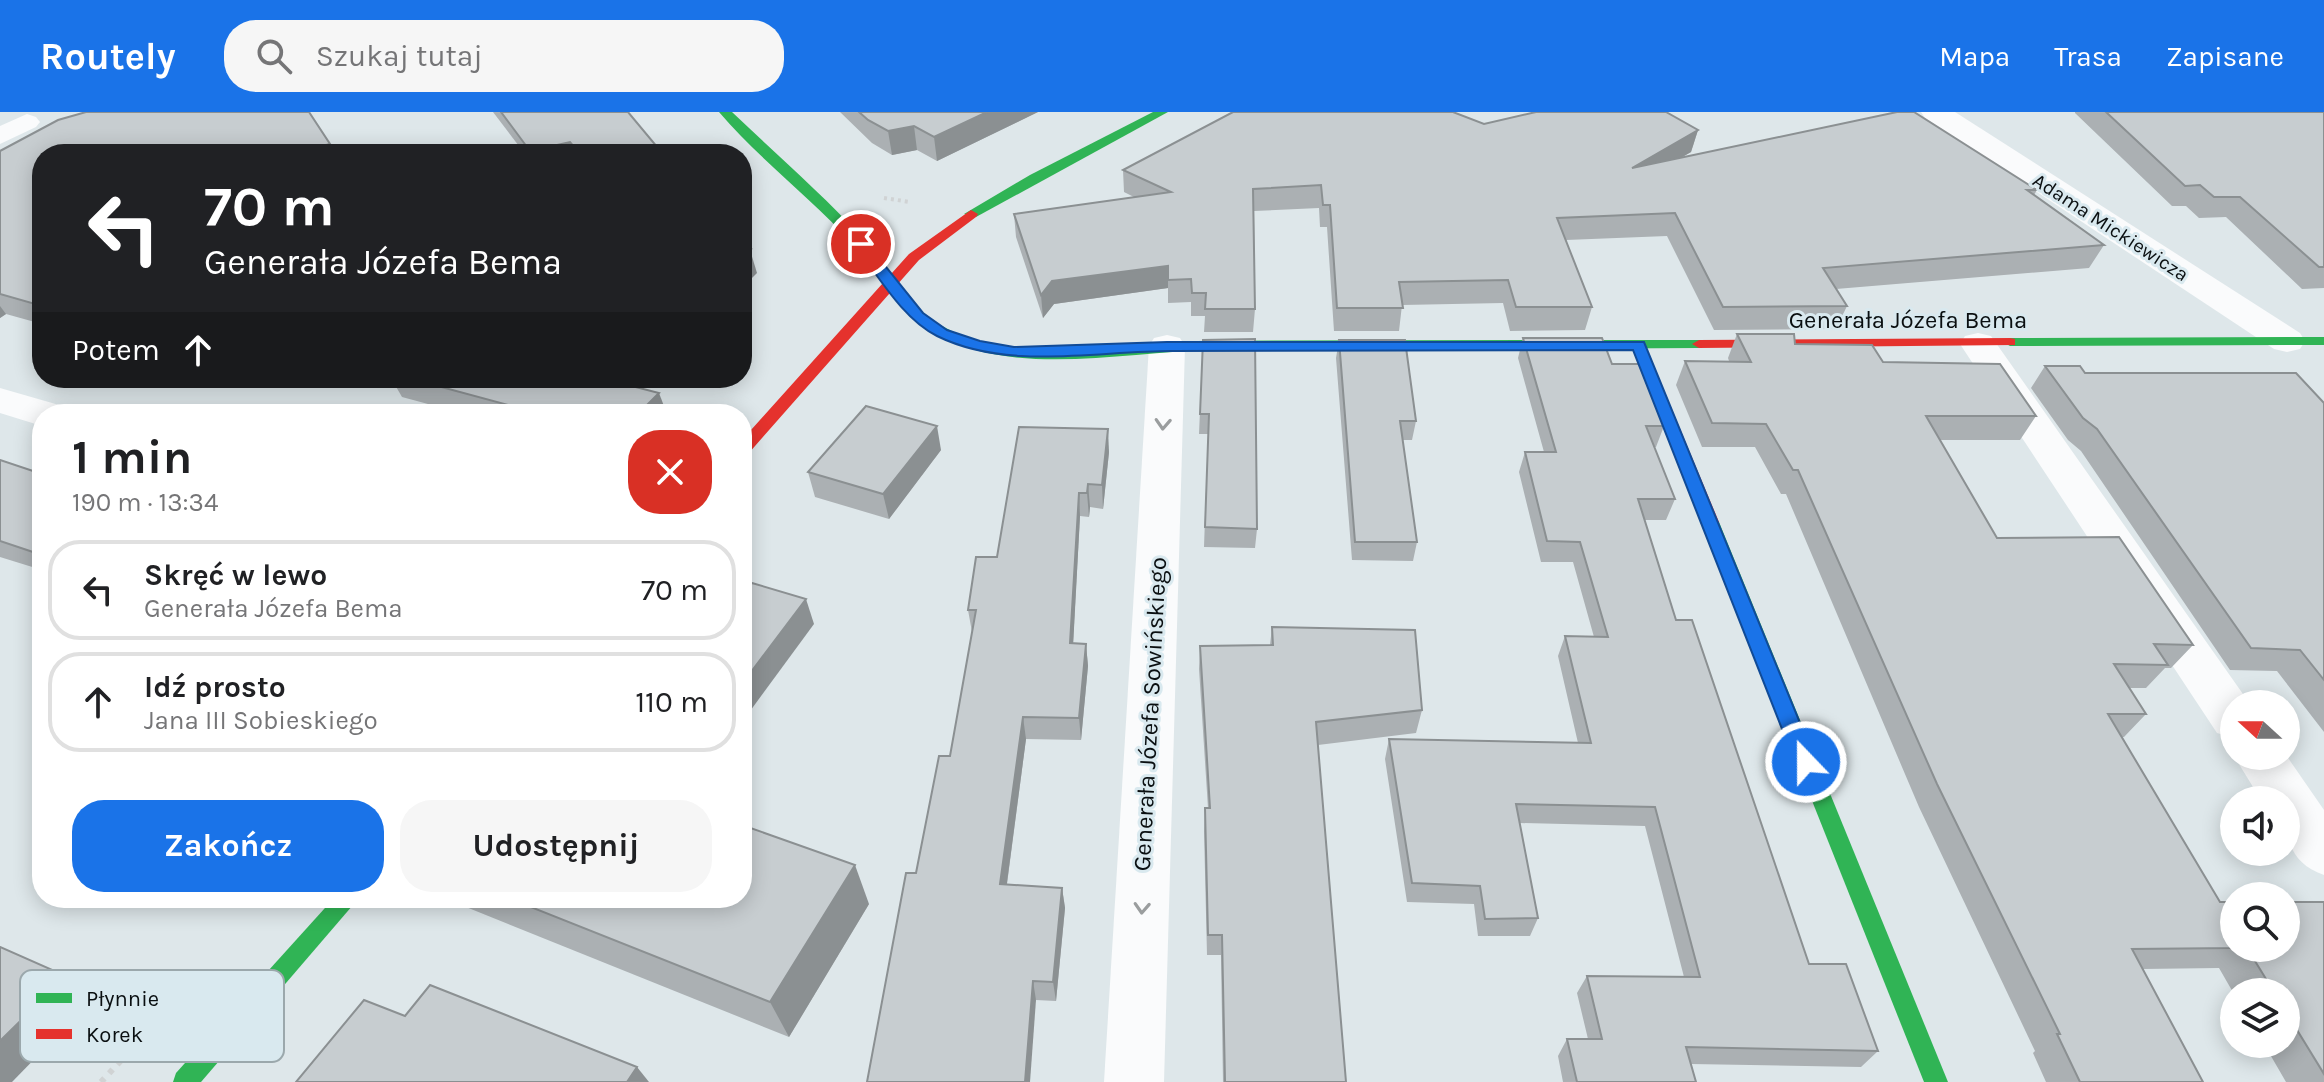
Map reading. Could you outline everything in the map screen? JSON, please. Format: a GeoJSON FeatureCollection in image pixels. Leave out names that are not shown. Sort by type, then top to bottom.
{"type":"FeatureCollection","features":[{"type":"Feature","properties":{"kind":"street","name":"Generała Józefa Bema"},"geometry":{"type":"LineString","coordinates":[[725,112],[861,244],[918,316],[942,333],[977,345],[1014,351],[1167,346],[2314,342]]}},
{"type":"Feature","properties":{"kind":"street"},"geometry":{"type":"LineString","coordinates":[[752,439],[914,257],[964,218],[1162,112]]}},
{"type":"Feature","properties":{"kind":"street","name":"Adama Mickiewicza"},"geometry":{"type":"LineString","coordinates":[[1935,112],[2314,342]]}},
{"type":"Feature","properties":{"kind":"street"},"geometry":{"type":"LineString","coordinates":[[1978,344],[2220,698]]}},
{"type":"Feature","properties":{"kind":"street"},"geometry":{"type":"LineString","coordinates":[[1638,345],[1936,1082]]}},
{"type":"Feature","properties":{"kind":"street","name":"Generała Józefa Sowińskiego"},"geometry":{"type":"LineString","coordinates":[[1134,1082],[1167,346]]}},
{"type":"Feature","properties":{"kind":"street"},"geometry":{"type":"LineString","coordinates":[[0,400],[32,410]]}},
{"type":"Feature","properties":{"kind":"street"},"geometry":{"type":"LineString","coordinates":[[2268,770],[2324,852]]}},
{"type":"Feature","properties":{"kind":"street"},"geometry":{"type":"LineString","coordinates":[[284,970],[339,908]]}},
{"type":"Feature","properties":{"kind":"street"},"geometry":{"type":"LineString","coordinates":[[185,1082],[203,1062]]}},
{"type":"Feature","properties":{"kind":"lane"},"geometry":{"type":"LineString","coordinates":[[0,136],[27,122]]}},
{"type":"Feature","properties":{"kind":"path"},"geometry":{"type":"LineString","coordinates":[[883,198],[915,202]]}},
{"type":"Feature","properties":{"kind":"building"},"geometry":{"type":"Polygon","coordinates":[[[86,112],[309,112],[330,144],[32,144],[32,303],[0,294],[0,151],[58,120],[86,112]]]}},
{"type":"Feature","properties":{"kind":"building"},"geometry":{"type":"Polygon","coordinates":[[[501,112],[628,112],[655,144],[570,142],[525,144],[501,112]]]}},
{"type":"Feature","properties":{"kind":"building"},"geometry":{"type":"Polygon","coordinates":[[[859,112],[987,112],[934,137],[914,126],[888,131],[859,112]]]}},
{"type":"Feature","properties":{"kind":"building"},"geometry":{"type":"Polygon","coordinates":[[[1233,112],[1453,112],[1484,124],[1536,112],[1666,112],[1698,130],[1632,168],[1897,112],[1914,112],[2037,190],[2027,190],[2104,245],[1823,268],[1847,306],[1723,307],[1675,213],[1557,218],[1592,307],[1516,307],[1508,280],[1399,282],[1403,308],[1337,308],[1330,205],[1323,205],[1321,185],[1253,189],[1255,309],[1205,309],[1206,293],[1192,293],[1191,279],[1168,280],[1168,266],[1052,281],[1041,295],[1014,214],[1171,192],[1123,170],[1233,112]]]}},
{"type":"Feature","properties":{"kind":"building"},"geometry":{"type":"Polygon","coordinates":[[[2106,112],[2324,112],[2324,267],[2319,267],[2240,197],[2214,197],[2200,185],[2185,186],[2106,112]]]}},
{"type":"Feature","properties":{"kind":"building"},"geometry":{"type":"Polygon","coordinates":[[[1737,334],[1794,334],[1795,344],[1872,345],[1883,362],[2000,364],[2036,416],[1926,416],[1997,538],[2119,537],[2193,645],[2154,644],[2168,665],[2114,664],[2146,714],[2108,714],[2220,902],[2220,948],[2132,949],[2203,1082],[2080,1082],[2057,1034],[2060,1034],[1937,784],[1798,470],[1793,470],[1766,424],[1712,423],[1685,361],[1751,362],[1737,334]]]}},
{"type":"Feature","properties":{"kind":"building"},"geometry":{"type":"Polygon","coordinates":[[[1523,338],[1602,338],[1612,364],[1639,364],[1664,426],[1646,426],[1675,499],[1638,499],[1676,620],[1692,620],[1809,964],[1846,964],[1878,1051],[1686,1047],[1696,1082],[1577,1082],[1567,1039],[1602,1039],[1587,976],[1700,977],[1655,807],[1516,804],[1538,918],[1485,919],[1480,886],[1412,883],[1389,739],[1591,743],[1565,636],[1608,637],[1580,542],[1547,541],[1525,452],[1556,452],[1523,338]]]}},
{"type":"Feature","properties":{"kind":"building"},"geometry":{"type":"Polygon","coordinates":[[[1255,339],[1257,529],[1205,527],[1209,414],[1200,414],[1203,340],[1255,339]]]}},
{"type":"Feature","properties":{"kind":"building"},"geometry":{"type":"Polygon","coordinates":[[[1339,340],[1405,340],[1416,421],[1400,421],[1417,542],[1355,542],[1339,340]]]}},
{"type":"Feature","properties":{"kind":"building"},"geometry":{"type":"Polygon","coordinates":[[[2045,366],[2080,366],[2085,373],[2296,373],[2324,403],[2324,680],[2300,650],[2251,648],[2097,429],[2083,418],[2045,366]]]}},
{"type":"Feature","properties":{"kind":"building"},"geometry":{"type":"Polygon","coordinates":[[[445,388],[639,388],[659,393],[648,404],[504,404],[445,388]]]}},
{"type":"Feature","properties":{"kind":"building"},"geometry":{"type":"Polygon","coordinates":[[[866,406],[937,426],[883,494],[808,472],[866,406]]]}},
{"type":"Feature","properties":{"kind":"building"},"geometry":{"type":"Polygon","coordinates":[[[1019,427],[1108,429],[1102,485],[1088,484],[1087,493],[1079,493],[1070,643],[1086,644],[1079,718],[1023,717],[1000,884],[1062,888],[1053,982],[1033,981],[1025,1082],[867,1082],[906,873],[916,873],[939,756],[950,756],[976,610],[968,610],[976,557],[997,557],[1019,427]]]}},
{"type":"Feature","properties":{"kind":"building"},"geometry":{"type":"Polygon","coordinates":[[[0,460],[32,471],[32,552],[0,541],[0,460]]]}},
{"type":"Feature","properties":{"kind":"building"},"geometry":{"type":"Polygon","coordinates":[[[752,583],[806,599],[752,671],[752,583]]]}},
{"type":"Feature","properties":{"kind":"building"},"geometry":{"type":"Polygon","coordinates":[[[1272,627],[1415,630],[1422,710],[1316,722],[1346,1082],[1225,1082],[1222,935],[1208,935],[1205,808],[1210,808],[1200,646],[1273,645],[1272,627]]]}},
{"type":"Feature","properties":{"kind":"building"},"geometry":{"type":"Polygon","coordinates":[[[752,829],[855,865],[770,1002],[533,908],[752,908],[752,829]]]}},
{"type":"Feature","properties":{"kind":"building"},"geometry":{"type":"Polygon","coordinates":[[[2300,902],[2324,902],[2324,1074],[2300,1035],[2300,978],[2265,978],[2256,962],[2300,962],[2300,902]]]}},
{"type":"Feature","properties":{"kind":"building"},"geometry":{"type":"Polygon","coordinates":[[[0,947],[52,970],[20,970],[20,1021],[0,1041],[0,947]]]}},
{"type":"Feature","properties":{"kind":"building"},"geometry":{"type":"Polygon","coordinates":[[[430,985],[637,1067],[627,1082],[296,1082],[364,1000],[405,1016],[430,985]]]}},
{"type":"Feature","properties":{"kind":"traffic: fast"},"geometry":{"type":"LineString","coordinates":[[725,112],[860,243],[916,313],[940,331],[969,343],[1000,350],[1064,354],[1191,346],[1699,344]]}},
{"type":"Feature","properties":{"kind":"traffic: fast"},"geometry":{"type":"LineString","coordinates":[[971,214],[1162,112]]}},
{"type":"Feature","properties":{"kind":"traffic: fast"},"geometry":{"type":"LineString","coordinates":[[2010,342],[2324,341]]}},
{"type":"Feature","properties":{"kind":"traffic: fast"},"geometry":{"type":"LineString","coordinates":[[1710,522],[1936,1082]]}},
{"type":"Feature","properties":{"kind":"traffic: fast"},"geometry":{"type":"LineString","coordinates":[[284,970],[339,908]]}},
{"type":"Feature","properties":{"kind":"traffic: fast"},"geometry":{"type":"LineString","coordinates":[[185,1082],[203,1062]]}},
{"type":"Feature","properties":{"kind":"traffic: jam"},"geometry":{"type":"LineString","coordinates":[[752,439],[914,257],[971,214]]}},
{"type":"Feature","properties":{"kind":"traffic: jam"},"geometry":{"type":"LineString","coordinates":[[1699,344],[2010,342]]}},
{"type":"Feature","properties":{"kind":"traffic: jam"},"geometry":{"type":"LineString","coordinates":[[1638,345],[1710,522]]}},
{"type":"Feature","properties":{"kind":"route"},"geometry":{"type":"LineString","coordinates":[[861,244],[918,316],[942,333],[977,345],[1014,351],[1167,346],[1638,345],[1806,762]]}}]}
